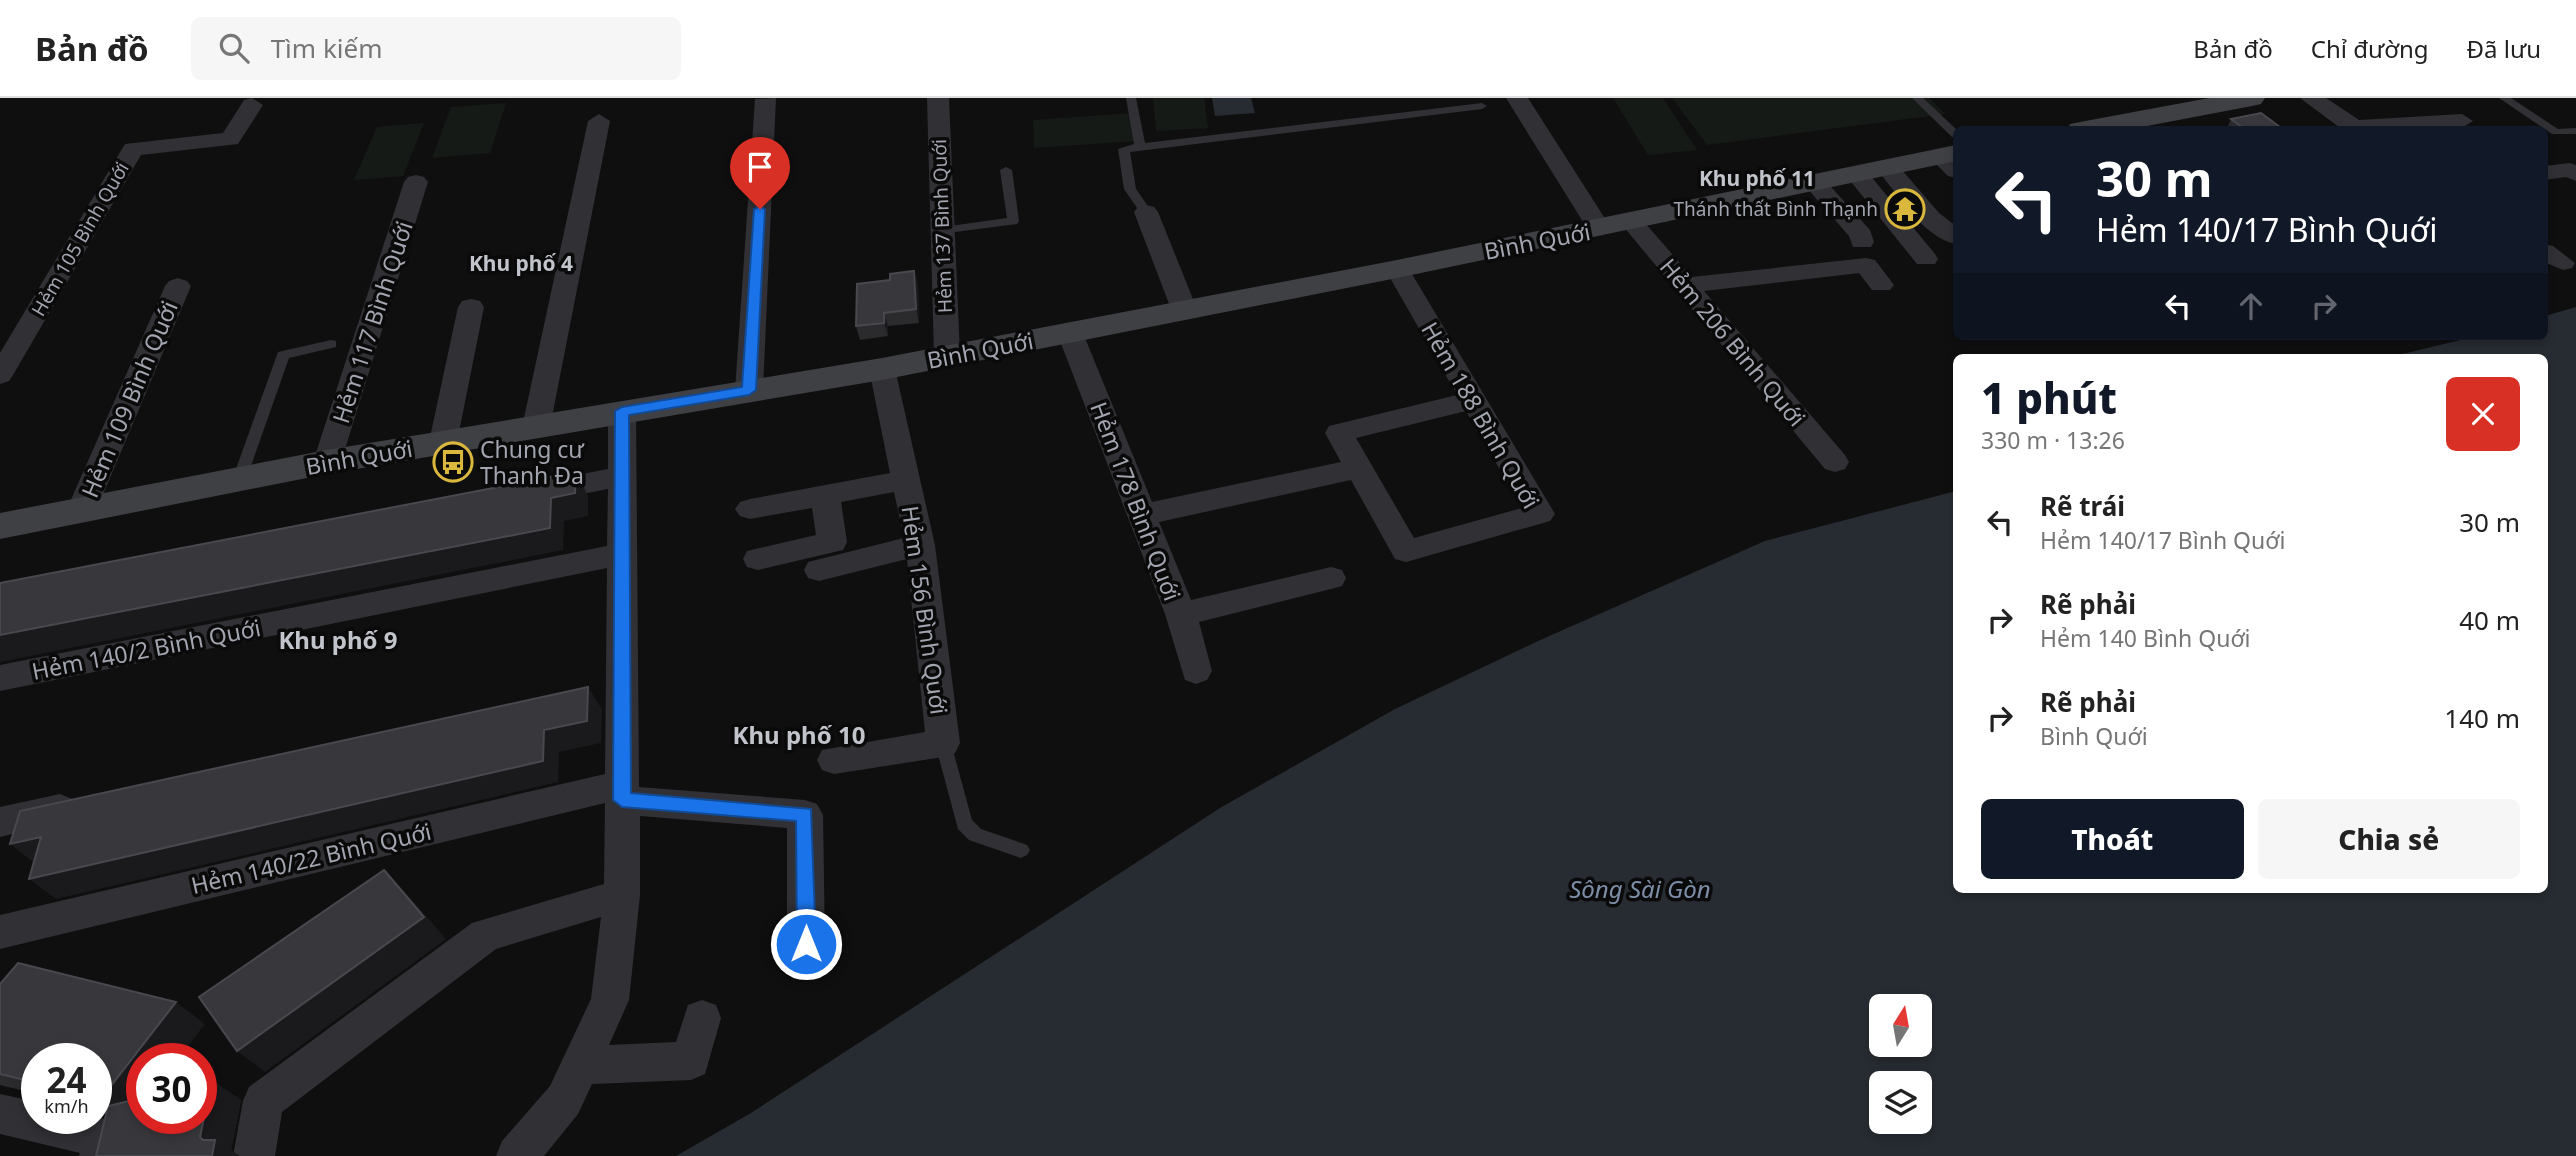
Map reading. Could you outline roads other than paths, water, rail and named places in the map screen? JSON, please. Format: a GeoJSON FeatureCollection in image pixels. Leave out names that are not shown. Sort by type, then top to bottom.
{"type":"FeatureCollection","features":[{"type":"Feature","properties":{"kind":"main road"},"geometry":{"type":"LineString","coordinates":[[2138,125],[2252,98]]}},
{"type":"Feature","properties":{"kind":"main road","name":"Bình Quới"},"geometry":{"type":"LineString","coordinates":[[0,526],[327,462],[882,369],[1397,269],[1952,154]]}},
{"type":"Feature","properties":{"kind":"street","name":"Hẻm 137 Bình Quới"},"geometry":{"type":"LineString","coordinates":[[938,98],[947,355]]}},
{"type":"Feature","properties":{"kind":"street"},"geometry":{"type":"LineString","coordinates":[[1517,98],[1599,228]]}},
{"type":"Feature","properties":{"kind":"street"},"geometry":{"type":"LineString","coordinates":[[2311,98],[2354,126]]}},
{"type":"Feature","properties":{"kind":"street"},"geometry":{"type":"LineString","coordinates":[[749,390],[766,99]]}},
{"type":"Feature","properties":{"kind":"street","name":"Hẻm 105 Bình Quới"},"geometry":{"type":"LineString","coordinates":[[0,375],[133,149],[230,139],[252,104]]}},
{"type":"Feature","properties":{"kind":"street"},"geometry":{"type":"LineString","coordinates":[[536,427],[599,121]]}},
{"type":"Feature","properties":{"kind":"street"},"geometry":{"type":"LineString","coordinates":[[2387,126],[2462,121]]}},
{"type":"Feature","properties":{"kind":"street"},"geometry":{"type":"LineString","coordinates":[[1871,170],[1953,235]]}},
{"type":"Feature","properties":{"kind":"street"},"geometry":{"type":"LineString","coordinates":[[1871,170],[1926,259]]}},
{"type":"Feature","properties":{"kind":"street"},"geometry":{"type":"LineString","coordinates":[[2548,173],[2570,170],[2576,174]]}},
{"type":"Feature","properties":{"kind":"street"},"geometry":{"type":"LineString","coordinates":[[1814,182],[1861,235],[1862,242]]}},
{"type":"Feature","properties":{"kind":"street","name":"Hẻm 117 Bình Quới"},"geometry":{"type":"LineString","coordinates":[[327,462],[416,183]]}},
{"type":"Feature","properties":{"kind":"street"},"geometry":{"type":"LineString","coordinates":[[1146,212],[1184,309]]}},
{"type":"Feature","properties":{"kind":"street","name":"Hẻm 206 Bình Quới"},"geometry":{"type":"LineString","coordinates":[[1631,221],[1835,462]]}},
{"type":"Feature","properties":{"kind":"street"},"geometry":{"type":"LineString","coordinates":[[1685,285],[1866,265],[1881,285]]}},
{"type":"Feature","properties":{"kind":"street","name":"Hẻm 188 Bình Quới"},"geometry":{"type":"LineString","coordinates":[[1359,468],[1406,551],[1540,514],[1397,269]]}},
{"type":"Feature","properties":{"kind":"street","name":"Hẻm 109 Bình Quới"},"geometry":{"type":"LineString","coordinates":[[81,511],[178,286]]}},
{"type":"Feature","properties":{"kind":"street"},"geometry":{"type":"LineString","coordinates":[[443,442],[471,307]]}},
{"type":"Feature","properties":{"kind":"street","name":"Hẻm 178 Bình Quới"},"geometry":{"type":"LineString","coordinates":[[1070,333],[1181,614],[1196,671]]}},
{"type":"Feature","properties":{"kind":"street","name":"Hẻm 156 Bình Quới"},"geometry":{"type":"LineString","coordinates":[[834,760],[943,743],[920,545],[882,369]]}},
{"type":"Feature","properties":{"kind":"street"},"geometry":{"type":"LineString","coordinates":[[1142,515],[1359,468],[1339,433],[1472,401]]}},
{"type":"Feature","properties":{"kind":"street"},"geometry":{"type":"LineString","coordinates":[[517,1156],[564,1100],[610,1000],[622,895],[622,792],[608,691],[622,554],[622,411]]}},
{"type":"Feature","properties":{"kind":"street"},"geometry":{"type":"LineString","coordinates":[[514,497],[622,476]]}},
{"type":"Feature","properties":{"kind":"street"},"geometry":{"type":"LineString","coordinates":[[750,509],[906,480]]}},
{"type":"Feature","properties":{"kind":"street"},"geometry":{"type":"LineString","coordinates":[[758,559],[832,542],[825,495]]}},
{"type":"Feature","properties":{"kind":"street"},"geometry":{"type":"LineString","coordinates":[[819,570],[920,545]]}},
{"type":"Feature","properties":{"kind":"street","name":"Hẻm 140/2 Bình Quới"},"geometry":{"type":"LineString","coordinates":[[3,686],[622,554]]}},
{"type":"Feature","properties":{"kind":"street"},"geometry":{"type":"LineString","coordinates":[[1181,614],[1331,578]]}},
{"type":"Feature","properties":{"kind":"street","name":"Hẻm 140/22 Bình Quới"},"geometry":{"type":"LineString","coordinates":[[0,932],[622,792],[805,815],[806,944]]}},
{"type":"Feature","properties":{"kind":"street"},"geometry":{"type":"LineString","coordinates":[[0,822],[95,801]]}},
{"type":"Feature","properties":{"kind":"street"},"geometry":{"type":"LineString","coordinates":[[254,1156],[263,1101],[485,935],[622,895]]}},
{"type":"Feature","properties":{"kind":"street"},"geometry":{"type":"LineString","coordinates":[[580,1065],[691,1061],[702,1018]]}},
{"type":"Feature","properties":{"kind":"street"},"geometry":{"type":"LineString","coordinates":[[0,1114],[104,1138],[100,1156]]}},
{"type":"Feature","properties":{"kind":"lane"},"geometry":{"type":"LineString","coordinates":[[1131,98],[1140,147]]}},
{"type":"Feature","properties":{"kind":"lane"},"geometry":{"type":"LineString","coordinates":[[1917,98],[1952,154]]}},
{"type":"Feature","properties":{"kind":"lane"},"geometry":{"type":"LineString","coordinates":[[2504,98],[2547,126]]}},
{"type":"Feature","properties":{"kind":"lane"},"geometry":{"type":"LineString","coordinates":[[1146,212],[1130,189],[1124,149],[1482,106]]}},
{"type":"Feature","properties":{"kind":"lane"},"geometry":{"type":"LineString","coordinates":[[2548,127],[2556,132],[2576,131]]}},
{"type":"Feature","properties":{"kind":"lane"},"geometry":{"type":"LineString","coordinates":[[943,231],[1013,221],[1006,170]]}},
{"type":"Feature","properties":{"kind":"lane"},"geometry":{"type":"LineString","coordinates":[[239,480],[283,355],[331,344]]}},
{"type":"Feature","properties":{"kind":"lane"},"geometry":{"type":"LineString","coordinates":[[943,743],[964,824],[975,835],[1021,850]]}},
{"type":"Feature","properties":{"kind":"water"},"geometry":{"type":"Polygon","coordinates":[[[1212,98],[1251,98],[1255,113],[1215,116],[1212,98]]]}},
{"type":"Feature","properties":{"kind":"water","name":"Sông Sài Gòn"},"geometry":{"type":"Polygon","coordinates":[[[2576,307],[2576,1156],[676,1156],[751,1113],[1220,808],[1395,709],[1538,641],[1765,541],[1953,492],[1953,893],[2548,893],[2548,354],[2402,354],[2460,340],[2548,340],[2548,315],[2576,307]]]}},
{"type":"Feature","properties":{"kind":"place","name":"Thánh thất Bình Thạnh"},"geometry":{"type":"Point","coordinates":[1905,209]}},
{"type":"Feature","properties":{"kind":"place","name":"Chung cư Thanh Đa"},"geometry":{"type":"Point","coordinates":[453,462]}},
{"type":"Feature","properties":{"kind":"district","name":"Khu phố 11"},"geometry":{"type":"Point","coordinates":[1757,178]}},
{"type":"Feature","properties":{"kind":"district","name":"Khu phố 4"},"geometry":{"type":"Point","coordinates":[521,263]}},
{"type":"Feature","properties":{"kind":"district","name":"Khu phố 9"},"geometry":{"type":"Point","coordinates":[338,639]}},
{"type":"Feature","properties":{"kind":"district","name":"Khu phố 10"},"geometry":{"type":"Point","coordinates":[799,734]}}]}
